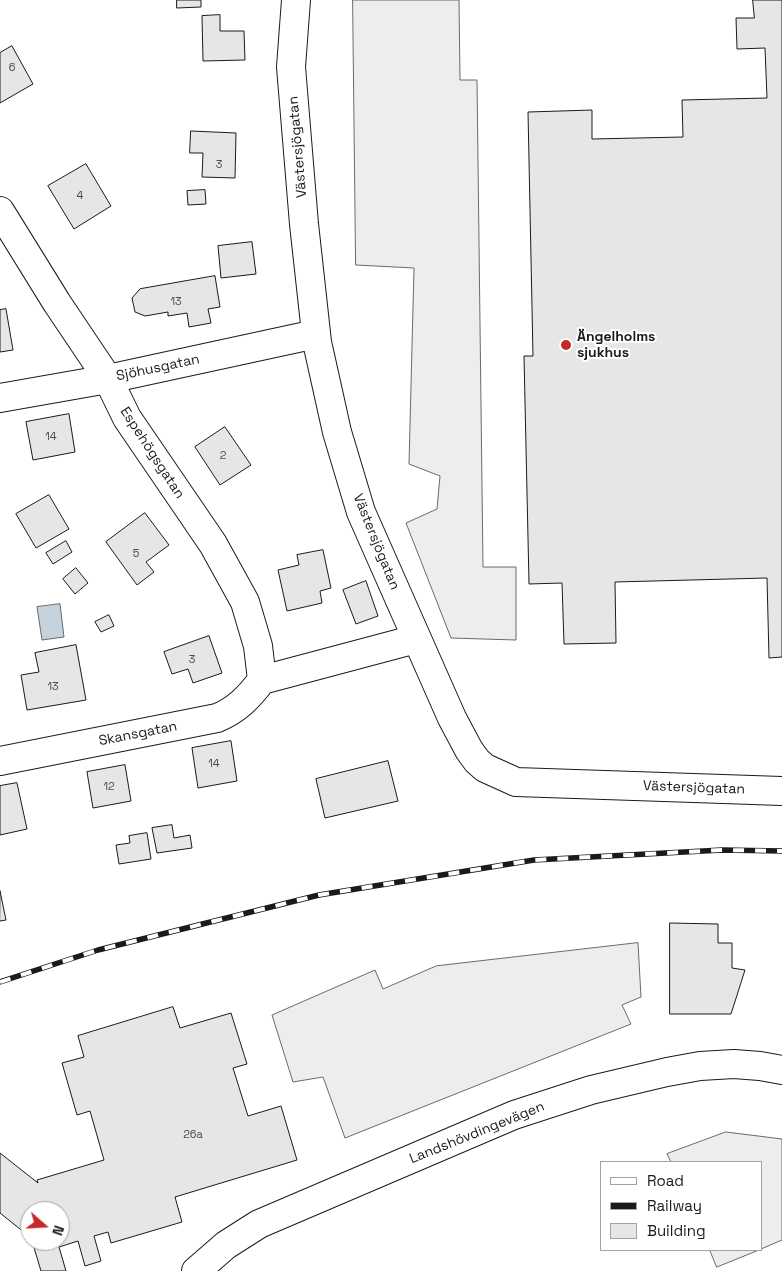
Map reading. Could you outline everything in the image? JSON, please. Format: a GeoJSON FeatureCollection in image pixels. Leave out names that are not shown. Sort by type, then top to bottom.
{"type":"FeatureCollection","features":[{"type":"Feature","properties":{"kind":"street","name":"Västersjögatan"},"geometry":{"type":"LineString","coordinates":[[296,0],[291,67],[304,224],[316,334],[337,432],[361,512],[416,639],[452,718],[469,750],[485,768],[516,782],[782,791]]}},
{"type":"Feature","properties":{"kind":"street","name":"Espehögsgatan"},"geometry":{"type":"LineString","coordinates":[[0,211],[57,303],[108,379],[127,418],[213,544],[245,602],[258,646],[262,680]]}},
{"type":"Feature","properties":{"kind":"street","name":"Sjöhusgatan"},"geometry":{"type":"LineString","coordinates":[[0,398],[108,379],[316,334]]}},
{"type":"Feature","properties":{"kind":"street"},"geometry":{"type":"LineString","coordinates":[[262,680],[416,639]]}},
{"type":"Feature","properties":{"kind":"street","name":"Skansgatan"},"geometry":{"type":"LineString","coordinates":[[0,761],[217,718],[236,709],[249,697],[262,680]]}},
{"type":"Feature","properties":{"kind":"street","name":"Landshövdingevägen"},"geometry":{"type":"LineString","coordinates":[[196,1271],[226,1245],[259,1224],[514,1115],[591,1090],[700,1066],[734,1064],[782,1070]]}},
{"type":"Feature","properties":{"kind":"shaded area"},"geometry":{"type":"Polygon","coordinates":[[[353,0],[459,0],[460,80],[477,80],[483,567],[516,567],[516,640],[451,638],[406,523],[437,509],[440,476],[409,464],[414,268],[356,265],[353,0]]]}},
{"type":"Feature","properties":{"kind":"shaded area"},"geometry":{"type":"Polygon","coordinates":[[[60,604],[64,637],[42,640],[37,607],[60,604]]]}},
{"type":"Feature","properties":{"kind":"shaded area"},"geometry":{"type":"Polygon","coordinates":[[[638,943],[641,997],[622,1005],[631,1024],[345,1138],[323,1077],[293,1082],[272,1015],[375,970],[383,989],[436,966],[638,943]]]}},
{"type":"Feature","properties":{"kind":"shaded area"},"geometry":{"type":"Polygon","coordinates":[[[726,1132],[782,1139],[782,1240],[762,1249],[762,1161],[670,1161],[667,1154],[726,1132]]]}},
{"type":"Feature","properties":{"kind":"shaded area"},"geometry":{"type":"Polygon","coordinates":[[[710,1251],[757,1251],[717,1267],[710,1251]]]}},
{"type":"Feature","properties":{"kind":"building"},"geometry":{"type":"Polygon","coordinates":[[[177,0],[201,0],[201,7],[177,8],[177,0]]]}},
{"type":"Feature","properties":{"kind":"building"},"geometry":{"type":"Polygon","coordinates":[[[753,0],[782,0],[782,657],[769,658],[767,578],[615,582],[616,643],[564,644],[562,583],[529,584],[524,356],[533,356],[528,112],[592,110],[592,139],[683,137],[682,100],[767,98],[765,48],[737,49],[736,18],[754,18],[753,0]]]}},
{"type":"Feature","properties":{"kind":"building"},"geometry":{"type":"Polygon","coordinates":[[[220,15],[220,31],[244,31],[245,60],[203,61],[202,16],[220,15]]]}},
{"type":"Feature","properties":{"kind":"building"},"geometry":{"type":"Polygon","coordinates":[[[12,46],[33,84],[0,103],[0,53],[12,46]]]}},
{"type":"Feature","properties":{"kind":"building"},"geometry":{"type":"Polygon","coordinates":[[[191,131],[236,133],[235,178],[202,177],[203,153],[190,153],[191,131]]]}},
{"type":"Feature","properties":{"kind":"building"},"geometry":{"type":"Polygon","coordinates":[[[86,164],[111,206],[74,229],[48,186],[86,164]]]}},
{"type":"Feature","properties":{"kind":"building"},"geometry":{"type":"Polygon","coordinates":[[[205,190],[206,204],[188,205],[187,191],[205,190]]]}},
{"type":"Feature","properties":{"kind":"building"},"geometry":{"type":"Polygon","coordinates":[[[252,242],[256,274],[221,278],[218,246],[252,242]]]}},
{"type":"Feature","properties":{"kind":"building"},"geometry":{"type":"Polygon","coordinates":[[[215,276],[220,307],[208,309],[211,323],[189,327],[187,313],[168,316],[168,312],[145,316],[135,312],[132,298],[140,289],[215,276]]]}},
{"type":"Feature","properties":{"kind":"building"},"geometry":{"type":"Polygon","coordinates":[[[6,309],[13,350],[0,352],[0,310],[6,309]]]}},
{"type":"Feature","properties":{"kind":"building"},"geometry":{"type":"Polygon","coordinates":[[[69,414],[75,452],[33,460],[26,422],[69,414]]]}},
{"type":"Feature","properties":{"kind":"building"},"geometry":{"type":"Polygon","coordinates":[[[225,427],[251,465],[220,485],[195,447],[225,427]]]}},
{"type":"Feature","properties":{"kind":"building"},"geometry":{"type":"Polygon","coordinates":[[[49,495],[69,529],[36,548],[16,514],[49,495]]]}},
{"type":"Feature","properties":{"kind":"building"},"geometry":{"type":"Polygon","coordinates":[[[145,513],[169,545],[146,562],[154,572],[137,585],[106,542],[145,513]]]}},
{"type":"Feature","properties":{"kind":"building"},"geometry":{"type":"Polygon","coordinates":[[[66,541],[72,552],[53,564],[46,553],[66,541]]]}},
{"type":"Feature","properties":{"kind":"building"},"geometry":{"type":"Polygon","coordinates":[[[323,550],[331,588],[320,591],[322,603],[287,611],[278,570],[299,565],[297,555],[323,550]]]}},
{"type":"Feature","properties":{"kind":"building"},"geometry":{"type":"Polygon","coordinates":[[[76,568],[88,583],[75,594],[63,579],[76,568]]]}},
{"type":"Feature","properties":{"kind":"building"},"geometry":{"type":"Polygon","coordinates":[[[366,581],[378,616],[356,624],[343,590],[366,581]]]}},
{"type":"Feature","properties":{"kind":"building"},"geometry":{"type":"Polygon","coordinates":[[[109,615],[114,626],[101,632],[95,622],[109,615]]]}},
{"type":"Feature","properties":{"kind":"building"},"geometry":{"type":"Polygon","coordinates":[[[209,636],[222,673],[193,683],[188,669],[172,674],[164,652],[209,636]]]}},
{"type":"Feature","properties":{"kind":"building"},"geometry":{"type":"Polygon","coordinates":[[[76,645],[86,700],[27,710],[21,675],[39,672],[35,653],[76,645]]]}},
{"type":"Feature","properties":{"kind":"building"},"geometry":{"type":"Polygon","coordinates":[[[231,741],[237,781],[198,788],[192,748],[231,741]]]}},
{"type":"Feature","properties":{"kind":"building"},"geometry":{"type":"Polygon","coordinates":[[[388,761],[398,801],[325,818],[316,779],[388,761]]]}},
{"type":"Feature","properties":{"kind":"building"},"geometry":{"type":"Polygon","coordinates":[[[125,765],[131,801],[93,808],[87,772],[125,765]]]}},
{"type":"Feature","properties":{"kind":"building"},"geometry":{"type":"Polygon","coordinates":[[[17,783],[27,829],[0,835],[0,786],[17,783]]]}},
{"type":"Feature","properties":{"kind":"building"},"geometry":{"type":"Polygon","coordinates":[[[172,825],[174,838],[190,835],[192,848],[157,853],[152,828],[172,825]]]}},
{"type":"Feature","properties":{"kind":"building"},"geometry":{"type":"Polygon","coordinates":[[[147,833],[151,859],[119,864],[116,845],[130,843],[129,836],[147,833]]]}},
{"type":"Feature","properties":{"kind":"building"},"geometry":{"type":"Polygon","coordinates":[[[0,891],[6,920],[0,921],[0,891]]]}},
{"type":"Feature","properties":{"kind":"building"},"geometry":{"type":"Polygon","coordinates":[[[670,923],[718,924],[718,943],[732,943],[732,968],[745,970],[731,1014],[670,1014],[670,923]]]}},
{"type":"Feature","properties":{"kind":"building"},"geometry":{"type":"Polygon","coordinates":[[[173,1007],[180,1028],[231,1013],[247,1064],[233,1068],[248,1116],[281,1106],[297,1160],[175,1197],[182,1222],[111,1243],[108,1232],[94,1236],[101,1261],[85,1266],[78,1241],[70,1244],[70,1201],[20,1201],[20,1229],[0,1213],[0,1153],[38,1183],[37,1180],[104,1160],[90,1111],[77,1115],[62,1063],[84,1057],[78,1036],[173,1007]]]}},
{"type":"Feature","properties":{"kind":"building"},"geometry":{"type":"Polygon","coordinates":[[[35,1251],[60,1251],[66,1271],[41,1271],[35,1251]]]}},
{"type":"Feature","properties":{"kind":"railway"},"geometry":{"type":"LineString","coordinates":[[0,982],[98,950],[319,895],[534,860],[722,850],[782,851]]}},
{"type":"Feature","properties":{"kind":"place","name":"Ängelholms sjukhus"},"geometry":{"type":"Point","coordinates":[566,345]}}]}
